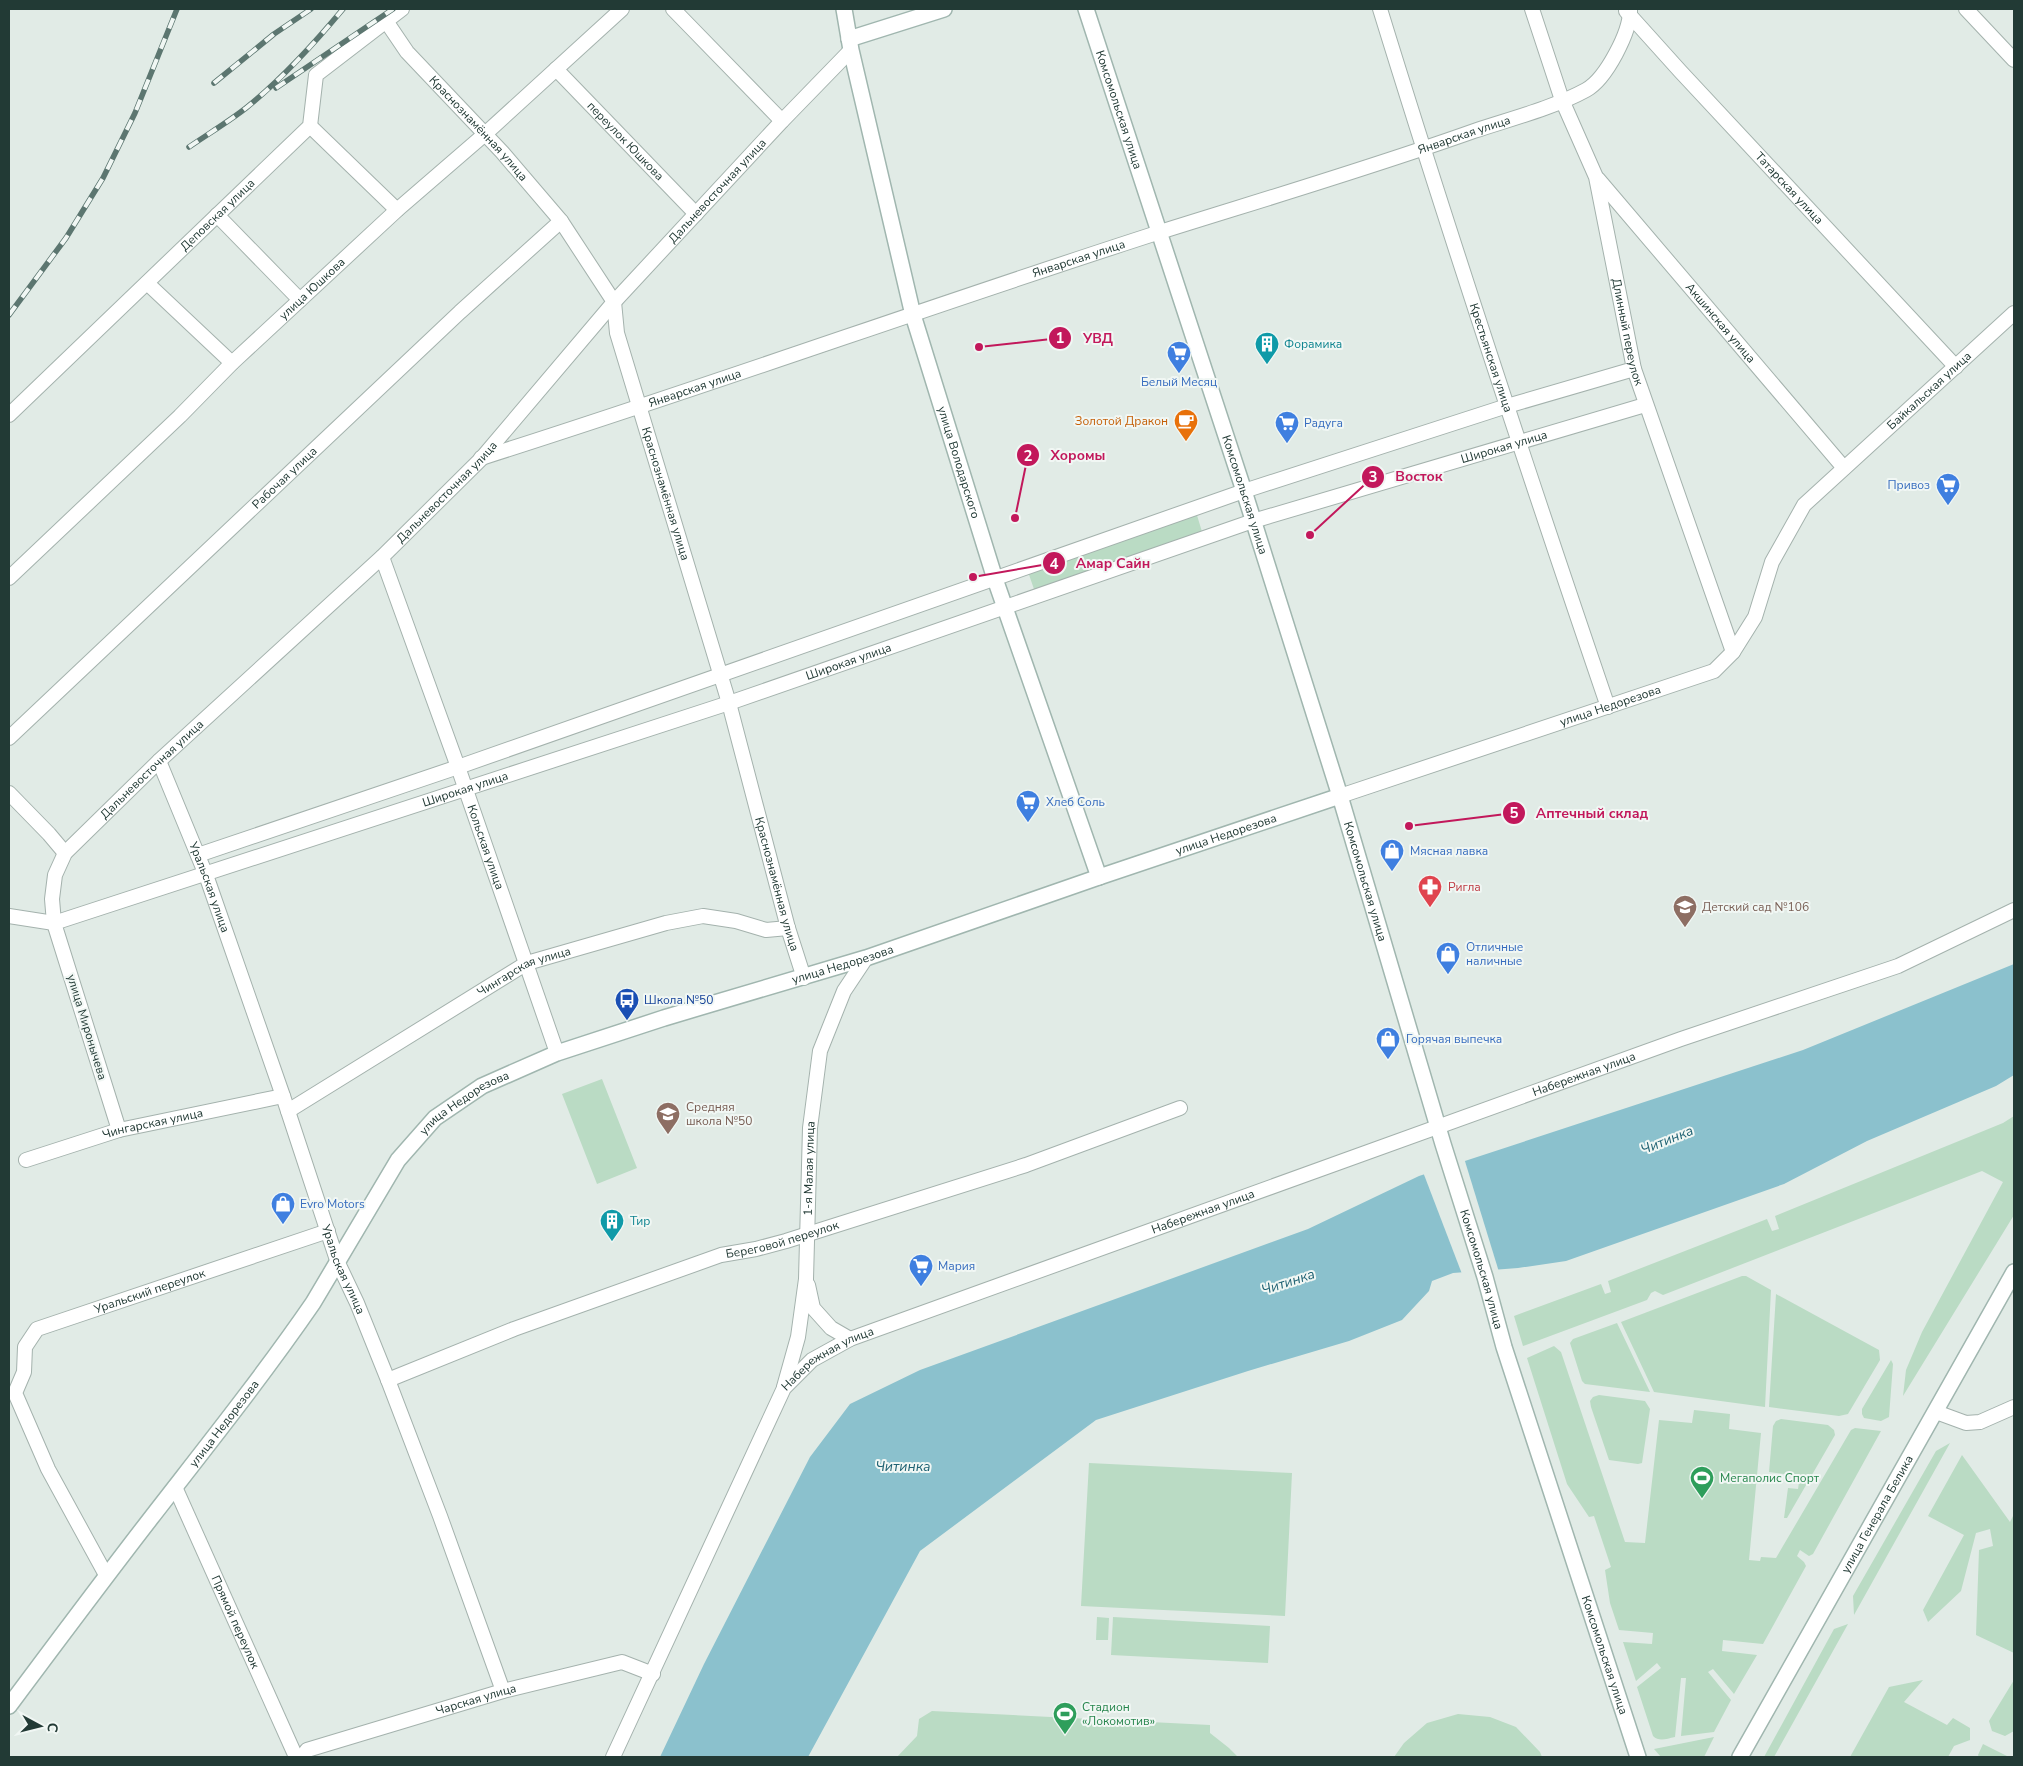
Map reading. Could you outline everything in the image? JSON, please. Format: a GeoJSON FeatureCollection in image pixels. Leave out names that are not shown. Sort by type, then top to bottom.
{"type":"FeatureCollection","features":[{"type":"Feature","properties":{"kind":"main road","name":"улица Володарского"},"geometry":{"type":"LineString","coordinates":[[844,9],[850,44],[913,315],[995,580],[1099,877]]}},
{"type":"Feature","properties":{"kind":"main road"},"geometry":{"type":"LineString","coordinates":[[850,44],[944,9]]}},
{"type":"Feature","properties":{"kind":"main road","name":"Комсомольская улица"},"geometry":{"type":"LineString","coordinates":[[1086,9],[1244,492],[1340,796],[1443,1144],[1486,1277],[1504,1347],[1638,1757]]}},
{"type":"Feature","properties":{"kind":"main road","name":"улица Недорезова"},"geometry":{"type":"LineString","coordinates":[[9,1706],[106,1575],[224,1425],[298,1325],[338,1262],[398,1160],[435,1118],[482,1086],[558,1053],[664,1018],[804,978],[866,958],[1340,796]]}},
{"type":"Feature","properties":{"kind":"main road","name":"улица Генерала Белика"},"geometry":{"type":"LineString","coordinates":[[1740,1757],[2014,1272]]}},
{"type":"Feature","properties":{"kind":"street"},"geometry":{"type":"LineString","coordinates":[[397,210],[310,126],[316,75],[402,9]]}},
{"type":"Feature","properties":{"kind":"street","name":"улица Юшкова"},"geometry":{"type":"LineString","coordinates":[[9,578],[180,416],[232,362],[397,210],[485,134],[622,9]]}},
{"type":"Feature","properties":{"kind":"street"},"geometry":{"type":"LineString","coordinates":[[673,9],[782,121]]}},
{"type":"Feature","properties":{"kind":"street","name":"Крестьянская улица"},"geometry":{"type":"LineString","coordinates":[[1380,9],[1506,406],[1608,707]]}},
{"type":"Feature","properties":{"kind":"street","name":"Длинный переулок"},"geometry":{"type":"LineString","coordinates":[[1532,9],[1562,100],[1596,177],[1634,369],[1733,652]]}},
{"type":"Feature","properties":{"kind":"street"},"geometry":{"type":"LineString","coordinates":[[1966,9],[2014,60]]}},
{"type":"Feature","properties":{"kind":"street","name":"Январская улица"},"geometry":{"type":"LineString","coordinates":[[480,459],[639,408],[1158,233],[1423,149],[1562,100],[1590,88],[1616,55],[1628,11]]}},
{"type":"Feature","properties":{"kind":"street","name":"Татарская улица"},"geometry":{"type":"LineString","coordinates":[[1628,11],[1956,367]]}},
{"type":"Feature","properties":{"kind":"street","name":"Краснознамённая улица"},"geometry":{"type":"LineString","coordinates":[[386,21],[407,52],[485,134],[561,221],[614,302],[617,333],[720,675],[788,928],[804,978]]}},
{"type":"Feature","properties":{"kind":"street","name":"Дальневосточная улица"},"geometry":{"type":"LineString","coordinates":[[54,923],[52,899],[55,876],[65,853],[159,760],[382,557],[480,459],[614,302],[782,121],[850,44]]}},
{"type":"Feature","properties":{"kind":"street","name":"переулок Юшкова"},"geometry":{"type":"LineString","coordinates":[[556,69],[696,214]]}},
{"type":"Feature","properties":{"kind":"street","name":"Деповская улица"},"geometry":{"type":"LineString","coordinates":[[9,415],[310,126]]}},
{"type":"Feature","properties":{"kind":"street","name":"Акшинская улица"},"geometry":{"type":"LineString","coordinates":[[1596,177],[1844,468]]}},
{"type":"Feature","properties":{"kind":"street"},"geometry":{"type":"LineString","coordinates":[[217,215],[300,300]]}},
{"type":"Feature","properties":{"kind":"street","name":"Рабочая улица"},"geometry":{"type":"LineString","coordinates":[[9,738],[460,312],[561,221]]}},
{"type":"Feature","properties":{"kind":"street"},"geometry":{"type":"LineString","coordinates":[[147,282],[232,362]]}},
{"type":"Feature","properties":{"kind":"street","name":"Байкальская улица"},"geometry":{"type":"LineString","coordinates":[[1844,468],[2014,313]]}},
{"type":"Feature","properties":{"kind":"street","name":"Широкая улица"},"geometry":{"type":"LineString","coordinates":[[198,855],[458,767],[1244,492],[1506,406],[1634,369]]}},
{"type":"Feature","properties":{"kind":"street","name":"Широкая улица"},"geometry":{"type":"LineString","coordinates":[[54,923],[206,875],[465,788],[728,703],[1253,521],[1646,405]]}},
{"type":"Feature","properties":{"kind":"street","name":"улица Недорезова"},"geometry":{"type":"LineString","coordinates":[[1340,796],[1714,671],[1733,652],[1756,617],[1772,562],[1804,505],[1844,468]]}},
{"type":"Feature","properties":{"kind":"street","name":"Кольская улица"},"geometry":{"type":"LineString","coordinates":[[382,557],[558,1053]]}},
{"type":"Feature","properties":{"kind":"street","name":"Уральская улица"},"geometry":{"type":"LineString","coordinates":[[159,760],[206,875],[283,1096],[338,1262],[388,1380],[440,1516],[503,1691]]}},
{"type":"Feature","properties":{"kind":"street"},"geometry":{"type":"LineString","coordinates":[[9,793],[65,853]]}},
{"type":"Feature","properties":{"kind":"street","name":"Набережная улица"},"geometry":{"type":"LineString","coordinates":[[614,1757],[784,1388],[812,1360],[850,1339],[1438,1125],[1681,1039],[1898,966],[2014,910]]}},
{"type":"Feature","properties":{"kind":"street"},"geometry":{"type":"LineString","coordinates":[[9,916],[54,923]]}},
{"type":"Feature","properties":{"kind":"street","name":"Чингарская улица"},"geometry":{"type":"LineString","coordinates":[[288,1111],[527,963],[666,923],[703,916],[736,921],[766,930],[788,928]]}},
{"type":"Feature","properties":{"kind":"street","name":"улица Миронычева"},"geometry":{"type":"LineString","coordinates":[[54,923],[119,1130]]}},
{"type":"Feature","properties":{"kind":"street","name":"1-я Малая улица"},"geometry":{"type":"LineString","coordinates":[[784,1388],[798,1337],[806,1279],[810,1128],[820,1051],[844,991],[866,958]]}},
{"type":"Feature","properties":{"kind":"street","name":"Чингарская улица"},"geometry":{"type":"LineString","coordinates":[[26,1160],[119,1130],[283,1096]]}},
{"type":"Feature","properties":{"kind":"street","name":"Береговой переулок"},"geometry":{"type":"LineString","coordinates":[[388,1380],[514,1329],[721,1255],[756,1249],[1011,1170],[1180,1108]]}},
{"type":"Feature","properties":{"kind":"street","name":"Уральский переулок"},"geometry":{"type":"LineString","coordinates":[[106,1575],[48,1469],[15,1393],[24,1372],[25,1346],[37,1329],[328,1231]]}},
{"type":"Feature","properties":{"kind":"street"},"geometry":{"type":"LineString","coordinates":[[806,1279],[814,1308],[831,1328],[850,1339]]}},
{"type":"Feature","properties":{"kind":"street"},"geometry":{"type":"LineString","coordinates":[[1936,1412],[1966,1423],[1980,1422],[2014,1407]]}},
{"type":"Feature","properties":{"kind":"street","name":"Прямой переулок"},"geometry":{"type":"LineString","coordinates":[[175,1486],[296,1757]]}},
{"type":"Feature","properties":{"kind":"street","name":"Чарская улица"},"geometry":{"type":"LineString","coordinates":[[302,1757],[307,1750],[503,1691],[622,1662],[653,1674]]}},
{"type":"Feature","properties":{"kind":"green space"},"geometry":{"type":"Polygon","coordinates":[[[1196,512],[1203,535],[1035,592],[1027,569],[1196,512]]]}},
{"type":"Feature","properties":{"kind":"green space"},"geometry":{"type":"Polygon","coordinates":[[[602,1079],[637,1168],[597,1184],[562,1094],[602,1079]]]}},
{"type":"Feature","properties":{"kind":"green space"},"geometry":{"type":"Polygon","coordinates":[[[2014,1116],[2014,1215],[1903,1396],[1906,1370],[1922,1332],[2003,1182],[1982,1171],[1663,1295],[1655,1291],[1651,1293],[1647,1300],[1523,1346],[1514,1316],[1601,1284],[1605,1294],[1611,1292],[1608,1281],[1767,1219],[1772,1231],[1779,1229],[1775,1216],[2003,1123],[2014,1116]]]}},
{"type":"Feature","properties":{"kind":"green space"},"geometry":{"type":"Polygon","coordinates":[[[1746,1276],[1771,1290],[1765,1407],[1654,1392],[1621,1322],[1746,1276]]]}},
{"type":"Feature","properties":{"kind":"green space"},"geometry":{"type":"Polygon","coordinates":[[[1776,1294],[1879,1350],[1880,1360],[1848,1414],[1839,1416],[1769,1407],[1776,1294]]]}},
{"type":"Feature","properties":{"kind":"green space"},"geometry":{"type":"Polygon","coordinates":[[[1617,1323],[1650,1392],[1585,1384],[1582,1381],[1570,1343],[1573,1339],[1617,1323]]]}},
{"type":"Feature","properties":{"kind":"green space"},"geometry":{"type":"Polygon","coordinates":[[[1554,1346],[1561,1352],[1625,1542],[1645,1543],[1659,1420],[1692,1423],[1694,1410],[1730,1414],[1729,1429],[1761,1433],[1749,1560],[1760,1561],[1761,1557],[1776,1558],[1851,1430],[1855,1428],[1881,1431],[1813,1554],[1809,1556],[1800,1550],[1797,1556],[1806,1566],[1763,1644],[1723,1640],[1722,1651],[1757,1655],[1734,1694],[1713,1669],[1708,1672],[1731,1700],[1714,1732],[1681,1736],[1686,1678],[1681,1678],[1675,1737],[1660,1739],[1653,1736],[1637,1687],[1661,1668],[1657,1663],[1636,1681],[1623,1642],[1652,1644],[1653,1633],[1619,1630],[1610,1603],[1605,1570],[1611,1567],[1594,1516],[1589,1517],[1567,1484],[1527,1358],[1554,1346]]]}},
{"type":"Feature","properties":{"kind":"green space"},"geometry":{"type":"Polygon","coordinates":[[[1891,1360],[1893,1364],[1889,1417],[1881,1421],[1864,1418],[1862,1409],[1891,1360]]]}},
{"type":"Feature","properties":{"kind":"green space"},"geometry":{"type":"Polygon","coordinates":[[[1599,1395],[1645,1401],[1650,1409],[1642,1463],[1609,1460],[1590,1401],[1593,1397],[1599,1395]]]}},
{"type":"Feature","properties":{"kind":"green space"},"geometry":{"type":"Polygon","coordinates":[[[1781,1419],[1828,1425],[1834,1430],[1835,1435],[1787,1518],[1784,1518],[1788,1488],[1798,1489],[1800,1476],[1769,1472],[1773,1426],[1776,1421],[1781,1419]]]}},
{"type":"Feature","properties":{"kind":"green space"},"geometry":{"type":"Polygon","coordinates":[[[1950,1443],[1854,1615],[1853,1596],[1936,1451],[1950,1443]]]}},
{"type":"Feature","properties":{"kind":"green space"},"geometry":{"type":"Polygon","coordinates":[[[1962,1455],[2010,1522],[2014,1514],[2014,1653],[1976,1635],[1979,1550],[1993,1546],[1990,1529],[1976,1533],[1961,1591],[1928,1622],[1923,1610],[1964,1535],[1928,1516],[1962,1455]]]}},
{"type":"Feature","properties":{"kind":"green space"},"geometry":{"type":"Polygon","coordinates":[[[1089,1463],[1292,1473],[1285,1616],[1081,1606],[1089,1463]]]}},
{"type":"Feature","properties":{"kind":"green space"},"geometry":{"type":"Polygon","coordinates":[[[1097,1617],[1109,1618],[1108,1640],[1096,1640],[1097,1617]]]}},
{"type":"Feature","properties":{"kind":"green space"},"geometry":{"type":"Polygon","coordinates":[[[1113,1617],[1270,1626],[1268,1663],[1111,1655],[1113,1617]]]}},
{"type":"Feature","properties":{"kind":"green space"},"geometry":{"type":"Polygon","coordinates":[[[1848,1624],[1774,1757],[1764,1757],[1834,1629],[1848,1624]]]}},
{"type":"Feature","properties":{"kind":"green space"},"geometry":{"type":"Polygon","coordinates":[[[1923,1680],[1904,1702],[1947,1725],[1953,1718],[1970,1728],[1970,1740],[1954,1746],[1948,1757],[1850,1757],[1889,1687],[1923,1680]]]}},
{"type":"Feature","properties":{"kind":"green space"},"geometry":{"type":"Polygon","coordinates":[[[2014,1680],[2014,1731],[2005,1736],[1992,1731],[1989,1721],[2014,1680]]]}},
{"type":"Feature","properties":{"kind":"green space","name":"Стадион «Локомотив»"},"geometry":{"type":"Polygon","coordinates":[[[932,1711],[1210,1725],[1210,1733],[1238,1757],[897,1757],[917,1736],[919,1719],[932,1711]]]}},
{"type":"Feature","properties":{"kind":"green space"},"geometry":{"type":"Polygon","coordinates":[[[1458,1714],[1490,1717],[1516,1727],[1540,1752],[1542,1757],[1394,1757],[1404,1743],[1427,1723],[1458,1714]]]}},
{"type":"Feature","properties":{"kind":"green space"},"geometry":{"type":"Polygon","coordinates":[[[1714,1737],[1704,1757],[1661,1757],[1654,1749],[1714,1737]]]}},
{"type":"Feature","properties":{"kind":"green space"},"geometry":{"type":"Polygon","coordinates":[[[1983,1744],[2009,1757],[1979,1757],[1978,1755],[1983,1744]]]}},
{"type":"Feature","properties":{"kind":"water","name":"Читинка"},"geometry":{"type":"Polygon","coordinates":[[[2014,964],[2014,1075],[1996,1086],[1867,1141],[1784,1184],[1566,1261],[1518,1268],[1453,1273],[1432,1281],[1429,1291],[1402,1320],[1349,1341],[1096,1420],[920,1551],[808,1757],[660,1757],[704,1664],[810,1457],[850,1404],[920,1370],[1308,1229],[1419,1176],[1803,1050],[2014,964]]]}},
{"type":"Feature","properties":{"kind":"pier"},"geometry":{"type":"Polygon","coordinates":[[[1464,1158],[1499,1272],[1462,1274],[1423,1172],[1464,1158]]]}},
{"type":"Feature","properties":{"kind":"railway"},"geometry":{"type":"LineString","coordinates":[[9,315],[66,238],[103,178],[135,113],[177,9]]}},
{"type":"Feature","properties":{"kind":"railway"},"geometry":{"type":"LineString","coordinates":[[214,83],[274,34],[311,9]]}},
{"type":"Feature","properties":{"kind":"railway"},"geometry":{"type":"LineString","coordinates":[[189,147],[259,97],[297,61],[343,9]]}},
{"type":"Feature","properties":{"kind":"railway"},"geometry":{"type":"LineString","coordinates":[[276,88],[393,9]]}},
{"type":"Feature","properties":{"kind":"place","name":"УВД"},"geometry":{"type":"Point","coordinates":[979,347]}},
{"type":"Feature","properties":{"kind":"place","name":"Форамика"},"geometry":{"type":"Point","coordinates":[1267,365]}},
{"type":"Feature","properties":{"kind":"place","name":"Белый Месяц"},"geometry":{"type":"Point","coordinates":[1179,374]}},
{"type":"Feature","properties":{"kind":"place","name":"Золотой Дракон"},"geometry":{"type":"Point","coordinates":[1186,442]}},
{"type":"Feature","properties":{"kind":"place","name":"Радуга"},"geometry":{"type":"Point","coordinates":[1287,444]}},
{"type":"Feature","properties":{"kind":"place","name":"Привоз"},"geometry":{"type":"Point","coordinates":[1948,506]}},
{"type":"Feature","properties":{"kind":"place","name":"Хоромы"},"geometry":{"type":"Point","coordinates":[1015,518]}},
{"type":"Feature","properties":{"kind":"place","name":"Восток"},"geometry":{"type":"Point","coordinates":[1310,535]}},
{"type":"Feature","properties":{"kind":"place","name":"Амар Сайн"},"geometry":{"type":"Point","coordinates":[973,577]}},
{"type":"Feature","properties":{"kind":"place","name":"Хлеб Соль"},"geometry":{"type":"Point","coordinates":[1028,823]}},
{"type":"Feature","properties":{"kind":"place","name":"Аптечный склад"},"geometry":{"type":"Point","coordinates":[1409,826]}},
{"type":"Feature","properties":{"kind":"place","name":"Мясная лавка"},"geometry":{"type":"Point","coordinates":[1392,872]}},
{"type":"Feature","properties":{"kind":"place","name":"Ригла"},"geometry":{"type":"Point","coordinates":[1430,908]}},
{"type":"Feature","properties":{"kind":"place","name":"Детский сад №106"},"geometry":{"type":"Point","coordinates":[1685,928]}},
{"type":"Feature","properties":{"kind":"place","name":"Отличные наличные"},"geometry":{"type":"Point","coordinates":[1448,975]}},
{"type":"Feature","properties":{"kind":"place","name":"Школа №50"},"geometry":{"type":"Point","coordinates":[627,1021]}},
{"type":"Feature","properties":{"kind":"place","name":"Горячая выпечка"},"geometry":{"type":"Point","coordinates":[1388,1060]}},
{"type":"Feature","properties":{"kind":"place","name":"Средняя школа №50"},"geometry":{"type":"Point","coordinates":[668,1135]}},
{"type":"Feature","properties":{"kind":"place","name":"Evro Motors"},"geometry":{"type":"Point","coordinates":[283,1225]}},
{"type":"Feature","properties":{"kind":"place","name":"Тир"},"geometry":{"type":"Point","coordinates":[612,1242]}},
{"type":"Feature","properties":{"kind":"place","name":"Мария"},"geometry":{"type":"Point","coordinates":[921,1287]}},
{"type":"Feature","properties":{"kind":"place","name":"Мегаполис Спорт"},"geometry":{"type":"Point","coordinates":[1702,1499]}},
{"type":"Feature","properties":{"kind":"place","name":"Стадион «Локомотив»"},"geometry":{"type":"Point","coordinates":[1065,1735]}}]}
